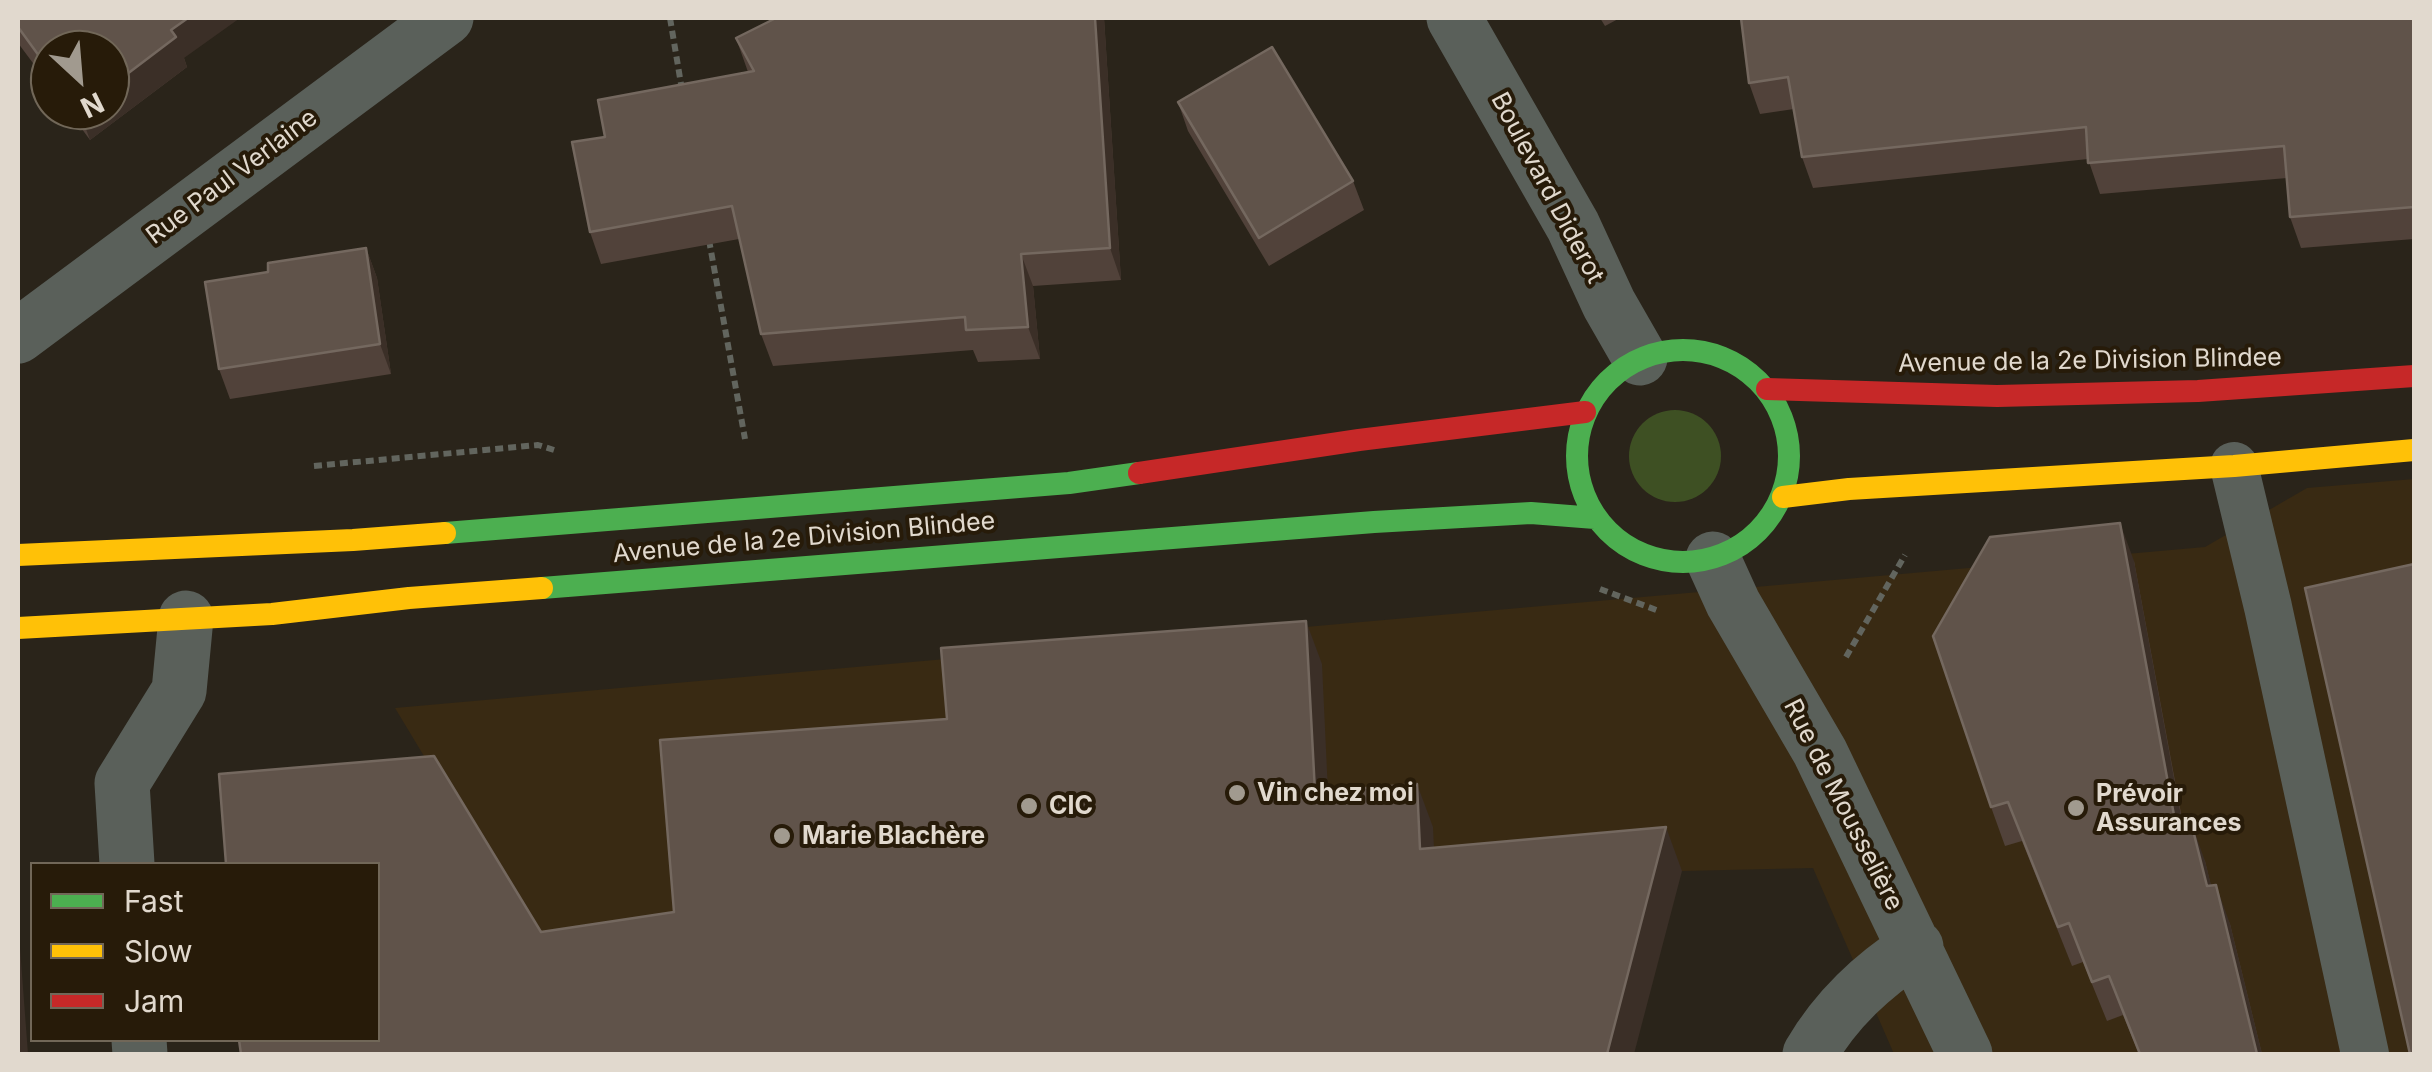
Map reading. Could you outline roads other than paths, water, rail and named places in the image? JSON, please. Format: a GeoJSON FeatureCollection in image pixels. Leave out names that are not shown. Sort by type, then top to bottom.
{"type":"FeatureCollection","features":[{"type":"Feature","properties":{"kind":"main road"},"geometry":{"type":"LineString","coordinates":[[1674,349],[1708,352],[1740,366],[1767,389],[1785,422],[1790,460],[1782,496],[1754,536],[1712,559],[1665,563],[1620,544],[1595,518],[1576,477],[1575,444],[1584,412],[1607,380],[1640,358],[1674,349]]}},
{"type":"Feature","properties":{"kind":"main road","name":"Avenue de la 2e Division Blindee"},"geometry":{"type":"LineString","coordinates":[[1767,389],[1998,396],[2198,391],[2414,376]]}},
{"type":"Feature","properties":{"kind":"main road","name":"Avenue de la 2e Division Blindee"},"geometry":{"type":"LineString","coordinates":[[18,555],[353,540],[1069,482],[1584,412]]}},
{"type":"Feature","properties":{"kind":"main road"},"geometry":{"type":"LineString","coordinates":[[1782,496],[2414,450]]}},
{"type":"Feature","properties":{"kind":"main road","name":"Avenue de la 2e Division Blindee"},"geometry":{"type":"LineString","coordinates":[[18,628],[272,614],[428,596],[1354,524],[1531,513],[1595,518]]}},
{"type":"Feature","properties":{"kind":"street","name":"Rue Paul Verlaine"},"geometry":{"type":"LineString","coordinates":[[18,336],[446,18]]}},
{"type":"Feature","properties":{"kind":"street","name":"Boulevard Diderot"},"geometry":{"type":"LineString","coordinates":[[1454,18],[1573,226],[1609,304],[1640,358]]}},
{"type":"Feature","properties":{"kind":"street","name":"Rue de Mousselière"},"geometry":{"type":"LineString","coordinates":[[1712,559],[1733,603],[1820,752],[1966,1054]]}},
{"type":"Feature","properties":{"kind":"street"},"geometry":{"type":"LineString","coordinates":[[127,862],[122,783],[179,690],[186,618]]}},
{"type":"Feature","properties":{"kind":"street"},"geometry":{"type":"LineString","coordinates":[[1810,1054],[1827,1024],[1878,972],[1916,946]]}},
{"type":"Feature","properties":{"kind":"lane"},"geometry":{"type":"LineString","coordinates":[[2234,466],[2365,1054]]}},
{"type":"Feature","properties":{"kind":"place","name":"Vin chez moi"},"geometry":{"type":"Point","coordinates":[1237,793]}},
{"type":"Feature","properties":{"kind":"place","name":"CIC"},"geometry":{"type":"Point","coordinates":[1029,806]}},
{"type":"Feature","properties":{"kind":"place","name":"Prévoir Assurances"},"geometry":{"type":"Point","coordinates":[2076,808]}},
{"type":"Feature","properties":{"kind":"place","name":"Marie Blachère"},"geometry":{"type":"Point","coordinates":[782,836]}}]}
